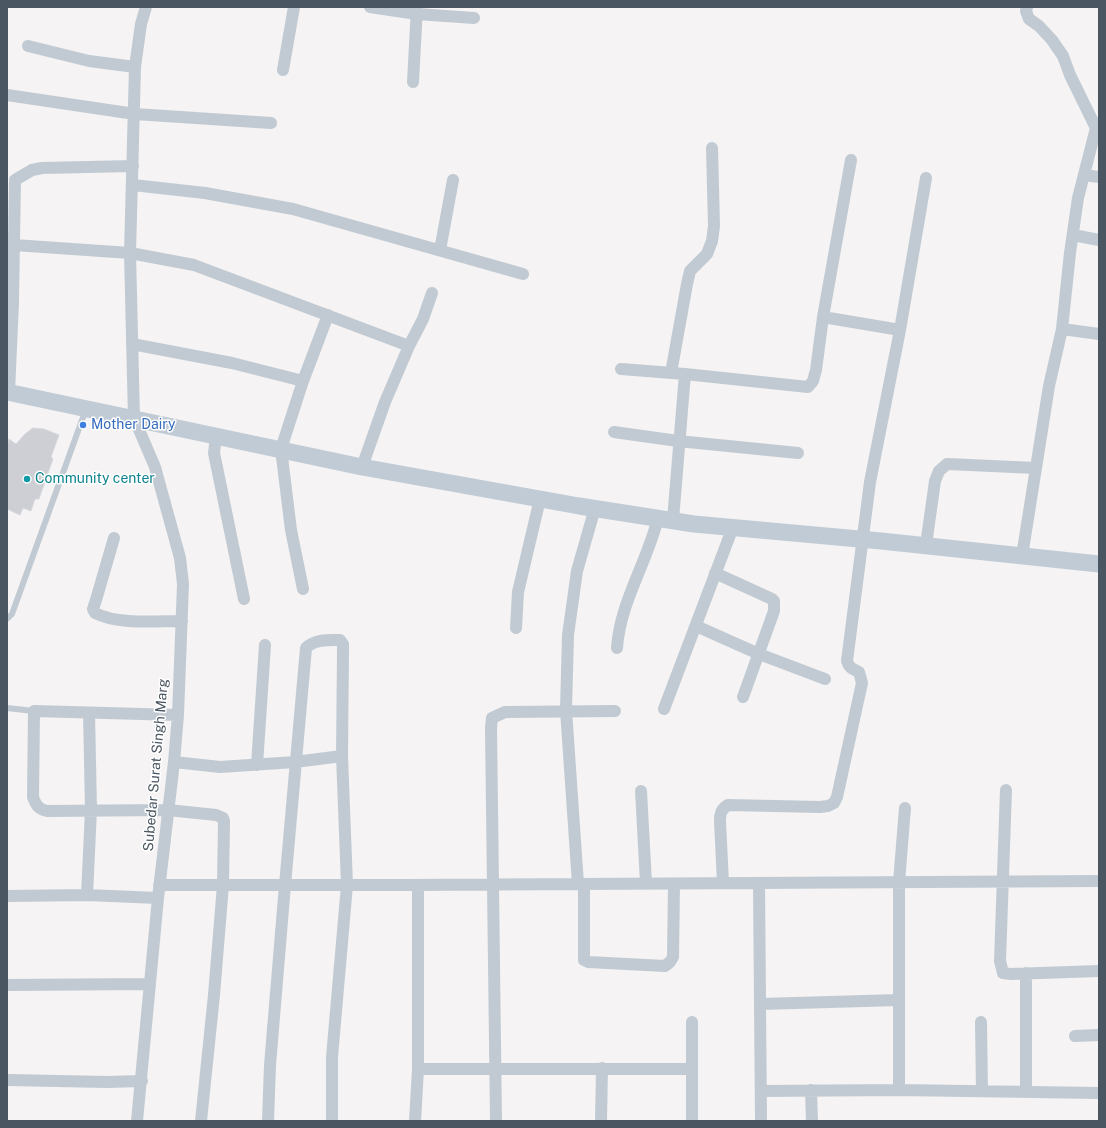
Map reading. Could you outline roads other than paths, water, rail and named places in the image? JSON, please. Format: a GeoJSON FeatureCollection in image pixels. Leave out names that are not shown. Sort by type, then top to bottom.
{"type":"FeatureCollection","features":[{"type":"Feature","properties":{"kind":"street"},"geometry":{"type":"LineString","coordinates":[[134,418],[130,253],[135,114],[135,67],[141,24],[146,7]]}},
{"type":"Feature","properties":{"kind":"street"},"geometry":{"type":"LineString","coordinates":[[283,70],[294,7]]}},
{"type":"Feature","properties":{"kind":"street"},"geometry":{"type":"LineString","coordinates":[[370,7],[417,10],[474,18]]}},
{"type":"Feature","properties":{"kind":"street"},"geometry":{"type":"LineString","coordinates":[[1022,556],[1049,386],[1062,329],[1078,198],[1097,128],[1070,75],[1063,56],[1052,40],[1039,26],[1029,19],[1026,11],[1027,7]]}},
{"type":"Feature","properties":{"kind":"street"},"geometry":{"type":"LineString","coordinates":[[413,82],[417,10]]}},
{"type":"Feature","properties":{"kind":"street"},"geometry":{"type":"LineString","coordinates":[[28,46],[89,61],[135,67]]}},
{"type":"Feature","properties":{"kind":"street"},"geometry":{"type":"LineString","coordinates":[[7,95],[135,114],[271,122]]}},
{"type":"Feature","properties":{"kind":"street"},"geometry":{"type":"LineString","coordinates":[[671,373],[690,271],[707,254],[712,241],[714,226],[712,148]]}},
{"type":"Feature","properties":{"kind":"street"},"geometry":{"type":"LineString","coordinates":[[621,369],[808,387],[813,381],[816,370],[823,317],[851,160]]}},
{"type":"Feature","properties":{"kind":"street"},"geometry":{"type":"LineString","coordinates":[[133,166],[42,168],[32,170],[11,182],[14,245],[13,302],[8,392],[362,467],[595,508],[666,519],[733,527],[926,545],[1099,564]]}},
{"type":"Feature","properties":{"kind":"street"},"geometry":{"type":"LineString","coordinates":[[1084,175],[1099,177]]}},
{"type":"Feature","properties":{"kind":"street"},"geometry":{"type":"LineString","coordinates":[[723,883],[720,813],[723,808],[728,805],[820,807],[828,806],[834,803],[837,797],[862,683],[859,672],[848,666],[847,661],[870,482],[900,330],[926,178]]}},
{"type":"Feature","properties":{"kind":"street"},"geometry":{"type":"LineString","coordinates":[[440,250],[453,180]]}},
{"type":"Feature","properties":{"kind":"street"},"geometry":{"type":"LineString","coordinates":[[133,185],[205,193],[293,209],[523,274]]}},
{"type":"Feature","properties":{"kind":"street"},"geometry":{"type":"LineString","coordinates":[[1073,235],[1099,240]]}},
{"type":"Feature","properties":{"kind":"street"},"geometry":{"type":"LineString","coordinates":[[14,245],[130,253],[194,265],[328,314],[409,346]]}},
{"type":"Feature","properties":{"kind":"street"},"geometry":{"type":"LineString","coordinates":[[362,467],[385,402],[409,346],[423,319],[432,293]]}},
{"type":"Feature","properties":{"kind":"street"},"geometry":{"type":"LineString","coordinates":[[303,589],[291,530],[281,449],[303,381],[328,314]]}},
{"type":"Feature","properties":{"kind":"street"},"geometry":{"type":"LineString","coordinates":[[823,317],[900,330]]}},
{"type":"Feature","properties":{"kind":"street"},"geometry":{"type":"LineString","coordinates":[[1062,329],[1099,334]]}},
{"type":"Feature","properties":{"kind":"street"},"geometry":{"type":"LineString","coordinates":[[132,344],[232,363],[303,381]]}},
{"type":"Feature","properties":{"kind":"street"},"geometry":{"type":"LineString","coordinates":[[617,648],[618,632],[624,610],[650,545],[666,519],[678,441],[684,374]]}},
{"type":"Feature","properties":{"kind":"street","name":"Subedar Surat Singh Marg"},"geometry":{"type":"LineString","coordinates":[[134,418],[155,467],[180,558],[183,584],[178,715],[174,762],[159,885],[137,1121]]}},
{"type":"Feature","properties":{"kind":"street"},"geometry":{"type":"LineString","coordinates":[[614,432],[678,441],[798,453]]}},
{"type":"Feature","properties":{"kind":"street"},"geometry":{"type":"LineString","coordinates":[[216,436],[214,453],[244,599]]}},
{"type":"Feature","properties":{"kind":"street"},"geometry":{"type":"LineString","coordinates":[[926,545],[935,481],[939,471],[947,464],[1036,468]]}},
{"type":"Feature","properties":{"kind":"street"},"geometry":{"type":"LineString","coordinates":[[516,628],[518,592],[540,499]]}},
{"type":"Feature","properties":{"kind":"street"},"geometry":{"type":"LineString","coordinates":[[595,508],[577,571],[569,628],[566,710],[581,884],[584,960],[588,962],[665,966],[670,962],[673,957],[674,884]]}},
{"type":"Feature","properties":{"kind":"street"},"geometry":{"type":"LineString","coordinates":[[664,709],[733,527]]}},
{"type":"Feature","properties":{"kind":"street"},"geometry":{"type":"LineString","coordinates":[[114,538],[94,604],[93,610],[95,614],[111,619],[133,621],[182,621]]}},
{"type":"Feature","properties":{"kind":"street"},"geometry":{"type":"LineString","coordinates":[[716,573],[772,598],[774,601],[774,611],[743,697]]}},
{"type":"Feature","properties":{"kind":"street"},"geometry":{"type":"LineString","coordinates":[[696,626],[759,654],[825,679]]}},
{"type":"Feature","properties":{"kind":"street"},"geometry":{"type":"LineString","coordinates":[[268,1121],[270,1065],[306,648],[311,643],[315,642],[340,640],[343,644],[342,756],[347,885],[332,1057],[332,1121]]}},
{"type":"Feature","properties":{"kind":"street"},"geometry":{"type":"LineString","coordinates":[[257,765],[265,645]]}},
{"type":"Feature","properties":{"kind":"street"},"geometry":{"type":"LineString","coordinates":[[496,1121],[492,718],[505,712],[566,710],[615,711]]}},
{"type":"Feature","properties":{"kind":"street"},"geometry":{"type":"LineString","coordinates":[[178,715],[34,711],[33,797],[36,805],[46,811],[168,810],[216,815],[223,818],[223,885],[214,995],[201,1121]]}},
{"type":"Feature","properties":{"kind":"street"},"geometry":{"type":"LineString","coordinates":[[87,895],[91,810],[89,713]]}},
{"type":"Feature","properties":{"kind":"street"},"geometry":{"type":"LineString","coordinates":[[174,762],[220,767],[295,762],[342,756]]}},
{"type":"Feature","properties":{"kind":"street"},"geometry":{"type":"LineString","coordinates":[[1006,790],[1004,882],[1000,961],[1003,973],[1026,974],[1099,971]]}},
{"type":"Feature","properties":{"kind":"street"},"geometry":{"type":"LineString","coordinates":[[641,791],[646,883]]}},
{"type":"Feature","properties":{"kind":"street"},"geometry":{"type":"LineString","coordinates":[[899,1090],[899,882],[904,808]]}},
{"type":"Feature","properties":{"kind":"street"},"geometry":{"type":"LineString","coordinates":[[159,885],[1099,881]]}},
{"type":"Feature","properties":{"kind":"street"},"geometry":{"type":"LineString","coordinates":[[759,883],[761,1121]]}},
{"type":"Feature","properties":{"kind":"street"},"geometry":{"type":"LineString","coordinates":[[415,1121],[418,1069],[418,885]]}},
{"type":"Feature","properties":{"kind":"street"},"geometry":{"type":"LineString","coordinates":[[7,896],[87,895],[158,898]]}},
{"type":"Feature","properties":{"kind":"street"},"geometry":{"type":"LineString","coordinates":[[1026,974],[1026,1092]]}},
{"type":"Feature","properties":{"kind":"street"},"geometry":{"type":"LineString","coordinates":[[7,985],[150,984]]}},
{"type":"Feature","properties":{"kind":"street"},"geometry":{"type":"LineString","coordinates":[[760,1004],[899,1000]]}},
{"type":"Feature","properties":{"kind":"street"},"geometry":{"type":"LineString","coordinates":[[692,1022],[692,1121]]}},
{"type":"Feature","properties":{"kind":"street"},"geometry":{"type":"LineString","coordinates":[[980,1022],[982,1091]]}},
{"type":"Feature","properties":{"kind":"street"},"geometry":{"type":"LineString","coordinates":[[1075,1036],[1099,1035]]}},
{"type":"Feature","properties":{"kind":"street"},"geometry":{"type":"LineString","coordinates":[[601,1121],[602,1068]]}},
{"type":"Feature","properties":{"kind":"street"},"geometry":{"type":"LineString","coordinates":[[418,1069],[692,1068]]}},
{"type":"Feature","properties":{"kind":"street"},"geometry":{"type":"LineString","coordinates":[[7,1080],[108,1082],[142,1080]]}},
{"type":"Feature","properties":{"kind":"street"},"geometry":{"type":"LineString","coordinates":[[810,1090],[812,1121]]}},
{"type":"Feature","properties":{"kind":"street"},"geometry":{"type":"LineString","coordinates":[[761,1091],[899,1090],[1099,1093]]}},
{"type":"Feature","properties":{"kind":"lane"},"geometry":{"type":"LineString","coordinates":[[7,618],[12,614],[86,408]]}},
{"type":"Feature","properties":{"kind":"lane"},"geometry":{"type":"LineString","coordinates":[[7,708],[34,711]]}},
{"type":"Feature","properties":{"kind":"place","name":"Mother Dairy"},"geometry":{"type":"Point","coordinates":[83,425]}},
{"type":"Feature","properties":{"kind":"place","name":"Community center"},"geometry":{"type":"Point","coordinates":[27,479]}}]}
